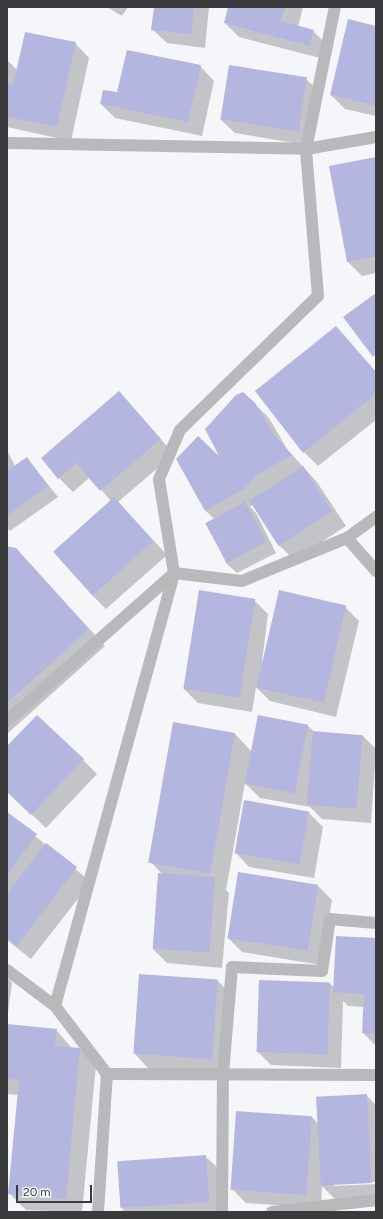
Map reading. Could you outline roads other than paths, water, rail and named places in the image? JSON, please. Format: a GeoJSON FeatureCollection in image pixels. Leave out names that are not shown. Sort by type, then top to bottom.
{"type":"FeatureCollection","features":[{"type":"Feature","properties":{"kind":"street"},"geometry":{"type":"LineString","coordinates":[[55,1006],[174,573],[159,478],[180,430],[318,296],[306,149],[335,7]]}},
{"type":"Feature","properties":{"kind":"street"},"geometry":{"type":"LineString","coordinates":[[7,143],[306,149],[376,137]]}},
{"type":"Feature","properties":{"kind":"street"},"geometry":{"type":"LineString","coordinates":[[7,721],[174,573],[242,581],[347,538],[376,517]]}},
{"type":"Feature","properties":{"kind":"street"},"geometry":{"type":"LineString","coordinates":[[347,538],[376,571]]}},
{"type":"Feature","properties":{"kind":"street"},"geometry":{"type":"LineString","coordinates":[[222,1212],[223,1074],[232,967],[322,971],[330,919],[376,922]]}},
{"type":"Feature","properties":{"kind":"street"},"geometry":{"type":"LineString","coordinates":[[7,970],[55,1006],[107,1074],[98,1212]]}},
{"type":"Feature","properties":{"kind":"street"},"geometry":{"type":"LineString","coordinates":[[107,1074],[376,1075]]}},
{"type":"Feature","properties":{"kind":"street"},"geometry":{"type":"LineString","coordinates":[[272,1212],[376,1200]]}}]}
